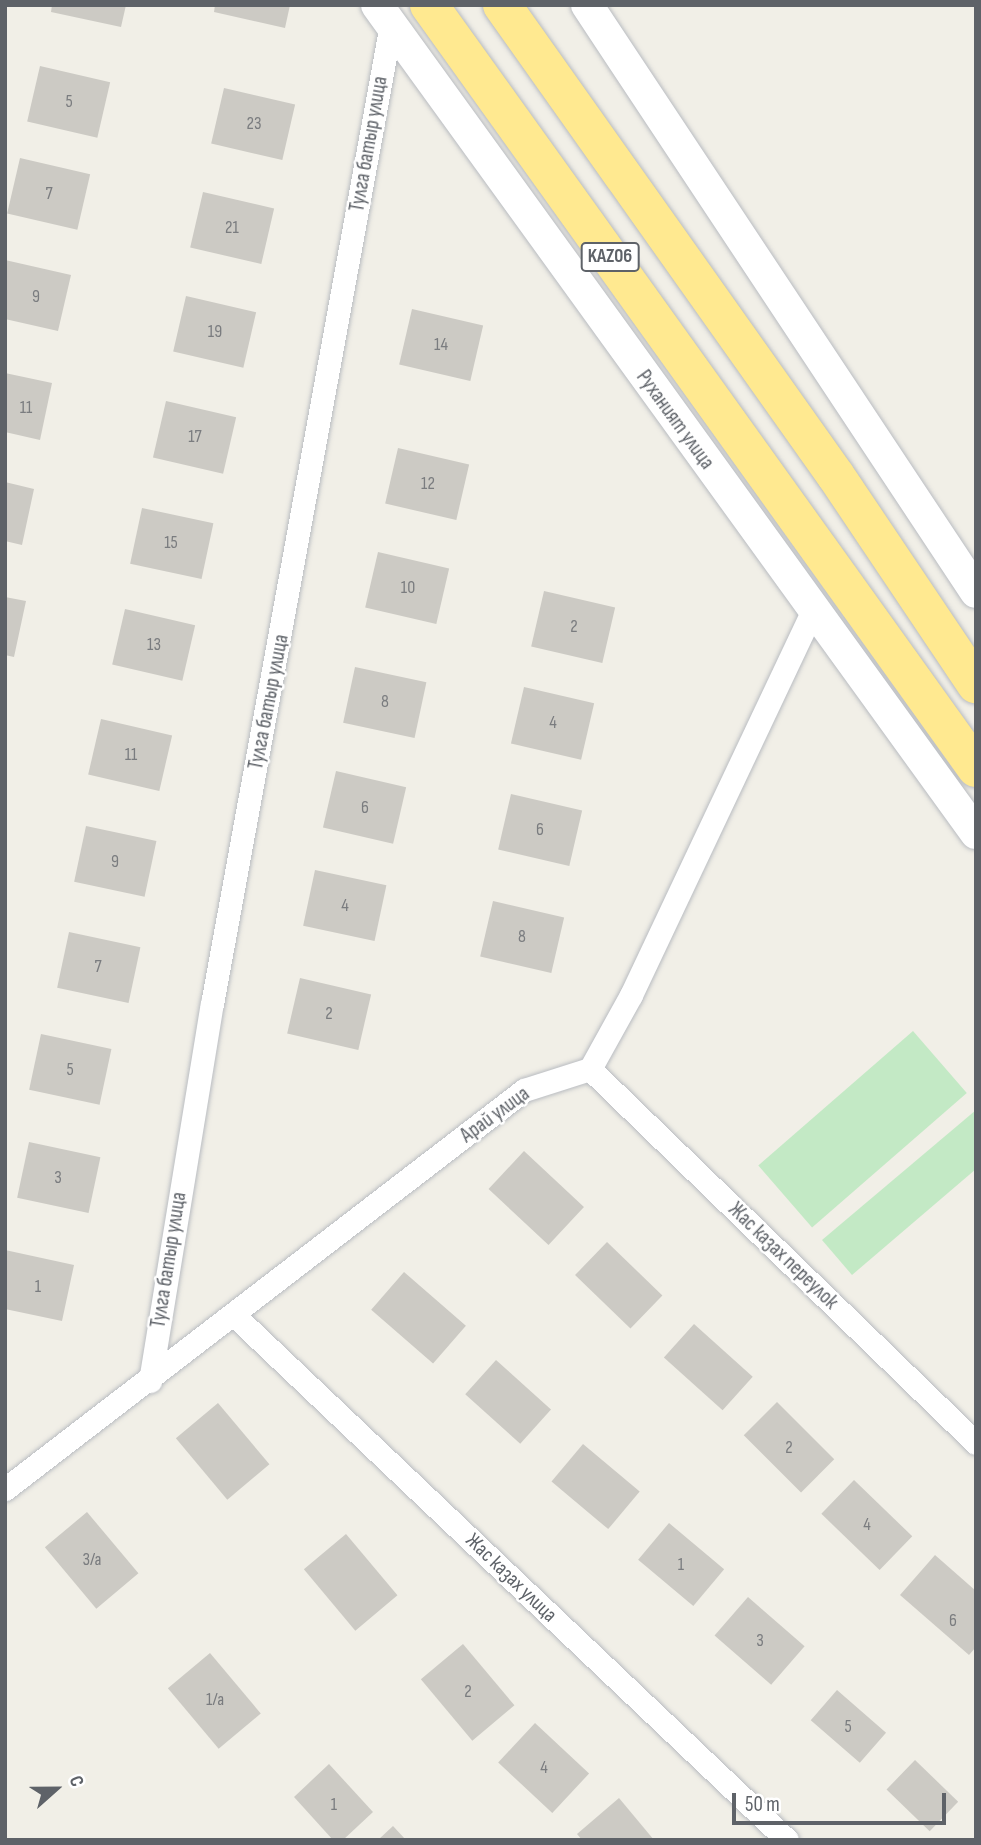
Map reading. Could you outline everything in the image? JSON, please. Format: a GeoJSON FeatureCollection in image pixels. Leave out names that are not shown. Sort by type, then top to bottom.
{"type":"FeatureCollection","features":[{"type":"Feature","properties":{"kind":"highway","name":"KАZ06"},"geometry":{"type":"LineString","coordinates":[[429,5],[976,768]]}},
{"type":"Feature","properties":{"kind":"highway","name":"KАZ06"},"geometry":{"type":"LineString","coordinates":[[502,5],[836,476],[976,684]]}},
{"type":"Feature","properties":{"kind":"main road"},"geometry":{"type":"LineString","coordinates":[[587,5],[976,592]]}},
{"type":"Feature","properties":{"kind":"main road","name":"Руханият улица"},"geometry":{"type":"LineString","coordinates":[[384,15],[812,612],[976,833]]}},
{"type":"Feature","properties":{"kind":"street","name":"Тулга батыр улица"},"geometry":{"type":"LineString","coordinates":[[150,1381],[212,1004],[384,15]]}},
{"type":"Feature","properties":{"kind":"street"},"geometry":{"type":"LineString","coordinates":[[590,1069],[632,995],[812,612]]}},
{"type":"Feature","properties":{"kind":"street","name":"Арай улица"},"geometry":{"type":"LineString","coordinates":[[5,1489],[235,1316],[524,1090],[590,1069]]}},
{"type":"Feature","properties":{"kind":"street","name":"Жас казах переулок"},"geometry":{"type":"LineString","coordinates":[[590,1069],[976,1443]]}},
{"type":"Feature","properties":{"kind":"street","name":"Жас казах улица"},"geometry":{"type":"LineString","coordinates":[[235,1316],[787,1840]]}},
{"type":"Feature","properties":{"kind":"green space"},"geometry":{"type":"Polygon","coordinates":[[[913,1031],[967,1093],[812,1227],[758,1165],[913,1031]]]}},
{"type":"Feature","properties":{"kind":"green space"},"geometry":{"type":"Polygon","coordinates":[[[976,1110],[976,1169],[852,1275],[822,1240],[976,1110]]]}},
{"type":"Feature","properties":{"kind":"building"},"geometry":{"type":"Polygon","coordinates":[[[52,5],[126,5],[121,27],[51,12],[52,5]]]}},
{"type":"Feature","properties":{"kind":"building"},"geometry":{"type":"Polygon","coordinates":[[[215,5],[290,5],[285,28],[214,12],[215,5]]]}},
{"type":"Feature","properties":{"kind":"building"},"geometry":{"type":"Polygon","coordinates":[[[40,66],[110,82],[97,138],[27,122],[40,66]]]}},
{"type":"Feature","properties":{"kind":"building"},"geometry":{"type":"Polygon","coordinates":[[[224,88],[295,104],[282,160],[211,144],[224,88]]]}},
{"type":"Feature","properties":{"kind":"building"},"geometry":{"type":"Polygon","coordinates":[[[20,158],[90,174],[77,230],[7,214],[20,158]]]}},
{"type":"Feature","properties":{"kind":"building"},"geometry":{"type":"Polygon","coordinates":[[[203,192],[274,208],[261,264],[190,248],[203,192]]]}},
{"type":"Feature","properties":{"kind":"building"},"geometry":{"type":"Polygon","coordinates":[[[5,260],[71,275],[58,331],[5,319],[5,260]]]}},
{"type":"Feature","properties":{"kind":"building"},"geometry":{"type":"Polygon","coordinates":[[[186,296],[256,312],[243,368],[173,352],[186,296]]]}},
{"type":"Feature","properties":{"kind":"building"},"geometry":{"type":"Polygon","coordinates":[[[412,309],[483,325],[470,381],[399,365],[412,309]]]}},
{"type":"Feature","properties":{"kind":"building"},"geometry":{"type":"Polygon","coordinates":[[[5,373],[52,383],[40,440],[5,432],[5,373]]]}},
{"type":"Feature","properties":{"kind":"building"},"geometry":{"type":"Polygon","coordinates":[[[166,401],[236,417],[223,474],[153,458],[166,401]]]}},
{"type":"Feature","properties":{"kind":"building"},"geometry":{"type":"Polygon","coordinates":[[[398,448],[469,464],[456,520],[385,504],[398,448]]]}},
{"type":"Feature","properties":{"kind":"building"},"geometry":{"type":"Polygon","coordinates":[[[5,482],[34,489],[22,545],[5,541],[5,482]]]}},
{"type":"Feature","properties":{"kind":"building"},"geometry":{"type":"Polygon","coordinates":[[[142,508],[213,523],[202,579],[130,564],[142,508]]]}},
{"type":"Feature","properties":{"kind":"building"},"geometry":{"type":"Polygon","coordinates":[[[378,552],[449,568],[436,624],[365,608],[378,552]]]}},
{"type":"Feature","properties":{"kind":"building"},"geometry":{"type":"Polygon","coordinates":[[[544,591],[615,607],[602,663],[531,647],[544,591]]]}},
{"type":"Feature","properties":{"kind":"building"},"geometry":{"type":"Polygon","coordinates":[[[5,597],[26,601],[14,657],[5,655],[5,597]]]}},
{"type":"Feature","properties":{"kind":"building"},"geometry":{"type":"Polygon","coordinates":[[[125,609],[195,625],[182,681],[112,665],[125,609]]]}},
{"type":"Feature","properties":{"kind":"building"},"geometry":{"type":"Polygon","coordinates":[[[355,667],[426,682],[415,738],[343,723],[355,667]]]}},
{"type":"Feature","properties":{"kind":"building"},"geometry":{"type":"Polygon","coordinates":[[[524,687],[594,703],[581,760],[511,744],[524,687]]]}},
{"type":"Feature","properties":{"kind":"building"},"geometry":{"type":"Polygon","coordinates":[[[101,719],[172,735],[159,791],[88,775],[101,719]]]}},
{"type":"Feature","properties":{"kind":"building"},"geometry":{"type":"Polygon","coordinates":[[[336,771],[406,787],[393,844],[323,828],[336,771]]]}},
{"type":"Feature","properties":{"kind":"building"},"geometry":{"type":"Polygon","coordinates":[[[511,794],[582,810],[569,866],[498,850],[511,794]]]}},
{"type":"Feature","properties":{"kind":"building"},"geometry":{"type":"Polygon","coordinates":[[[86,826],[156,841],[145,897],[74,882],[86,826]]]}},
{"type":"Feature","properties":{"kind":"building"},"geometry":{"type":"Polygon","coordinates":[[[315,870],[386,885],[375,941],[303,926],[315,870]]]}},
{"type":"Feature","properties":{"kind":"building"},"geometry":{"type":"Polygon","coordinates":[[[493,901],[564,917],[551,973],[480,957],[493,901]]]}},
{"type":"Feature","properties":{"kind":"building"},"geometry":{"type":"Polygon","coordinates":[[[69,932],[140,947],[129,1003],[57,988],[69,932]]]}},
{"type":"Feature","properties":{"kind":"building"},"geometry":{"type":"Polygon","coordinates":[[[300,978],[371,994],[358,1050],[287,1034],[300,978]]]}},
{"type":"Feature","properties":{"kind":"building"},"geometry":{"type":"Polygon","coordinates":[[[41,1034],[111,1049],[100,1105],[29,1090],[41,1034]]]}},
{"type":"Feature","properties":{"kind":"building"},"geometry":{"type":"Polygon","coordinates":[[[29,1142],[100,1157],[89,1213],[17,1198],[29,1142]]]}},
{"type":"Feature","properties":{"kind":"building"},"geometry":{"type":"Polygon","coordinates":[[[524,1151],[584,1207],[549,1245],[489,1189],[524,1151]]]}},
{"type":"Feature","properties":{"kind":"building"},"geometry":{"type":"Polygon","coordinates":[[[607,1242],[662,1295],[630,1329],[575,1275],[607,1242]]]}},
{"type":"Feature","properties":{"kind":"building"},"geometry":{"type":"Polygon","coordinates":[[[5,1250],[74,1265],[62,1321],[5,1309],[5,1250]]]}},
{"type":"Feature","properties":{"kind":"building"},"geometry":{"type":"Polygon","coordinates":[[[404,1272],[466,1326],[433,1364],[371,1310],[404,1272]]]}},
{"type":"Feature","properties":{"kind":"building"},"geometry":{"type":"Polygon","coordinates":[[[694,1324],[753,1377],[723,1410],[664,1357],[694,1324]]]}},
{"type":"Feature","properties":{"kind":"building"},"geometry":{"type":"Polygon","coordinates":[[[496,1360],[551,1410],[520,1444],[465,1394],[496,1360]]]}},
{"type":"Feature","properties":{"kind":"building"},"geometry":{"type":"Polygon","coordinates":[[[777,1402],[834,1459],[801,1493],[744,1435],[777,1402]]]}},
{"type":"Feature","properties":{"kind":"building"},"geometry":{"type":"Polygon","coordinates":[[[218,1403],[269,1464],[227,1500],[176,1438],[218,1403]]]}},
{"type":"Feature","properties":{"kind":"building"},"geometry":{"type":"Polygon","coordinates":[[[583,1444],[640,1492],[608,1529],[552,1482],[583,1444]]]}},
{"type":"Feature","properties":{"kind":"building"},"geometry":{"type":"Polygon","coordinates":[[[854,1480],[912,1536],[880,1570],[821,1514],[854,1480]]]}},
{"type":"Feature","properties":{"kind":"building"},"geometry":{"type":"Polygon","coordinates":[[[87,1512],[138,1573],[96,1609],[45,1547],[87,1512]]]}},
{"type":"Feature","properties":{"kind":"building"},"geometry":{"type":"Polygon","coordinates":[[[669,1523],[724,1569],[693,1606],[638,1560],[669,1523]]]}},
{"type":"Feature","properties":{"kind":"building"},"geometry":{"type":"Polygon","coordinates":[[[346,1534],[397,1595],[355,1631],[304,1569],[346,1534]]]}},
{"type":"Feature","properties":{"kind":"building"},"geometry":{"type":"Polygon","coordinates":[[[935,1555],[976,1591],[976,1647],[969,1655],[900,1595],[935,1555]]]}},
{"type":"Feature","properties":{"kind":"building"},"geometry":{"type":"Polygon","coordinates":[[[748,1597],[805,1646],[771,1685],[715,1635],[748,1597]]]}},
{"type":"Feature","properties":{"kind":"building"},"geometry":{"type":"Polygon","coordinates":[[[463,1644],[514,1705],[472,1741],[421,1679],[463,1644]]]}},
{"type":"Feature","properties":{"kind":"building"},"geometry":{"type":"Polygon","coordinates":[[[210,1653],[261,1714],[219,1749],[168,1688],[210,1653]]]}},
{"type":"Feature","properties":{"kind":"building"},"geometry":{"type":"Polygon","coordinates":[[[837,1690],[886,1733],[860,1763],[811,1720],[837,1690]]]}},
{"type":"Feature","properties":{"kind":"building"},"geometry":{"type":"Polygon","coordinates":[[[535,1723],[589,1773],[552,1813],[498,1762],[535,1723]]]}},
{"type":"Feature","properties":{"kind":"building"},"geometry":{"type":"Polygon","coordinates":[[[915,1760],[958,1802],[930,1831],[887,1789],[915,1760]]]}},
{"type":"Feature","properties":{"kind":"building"},"geometry":{"type":"Polygon","coordinates":[[[329,1764],[373,1812],[343,1840],[333,1840],[294,1797],[329,1764]]]}},
{"type":"Feature","properties":{"kind":"building"},"geometry":{"type":"Polygon","coordinates":[[[619,1798],[654,1840],[582,1840],[577,1834],[619,1798]]]}},
{"type":"Feature","properties":{"kind":"building"},"geometry":{"type":"Polygon","coordinates":[[[393,1826],[406,1840],[378,1840],[393,1826]]]}}]}
